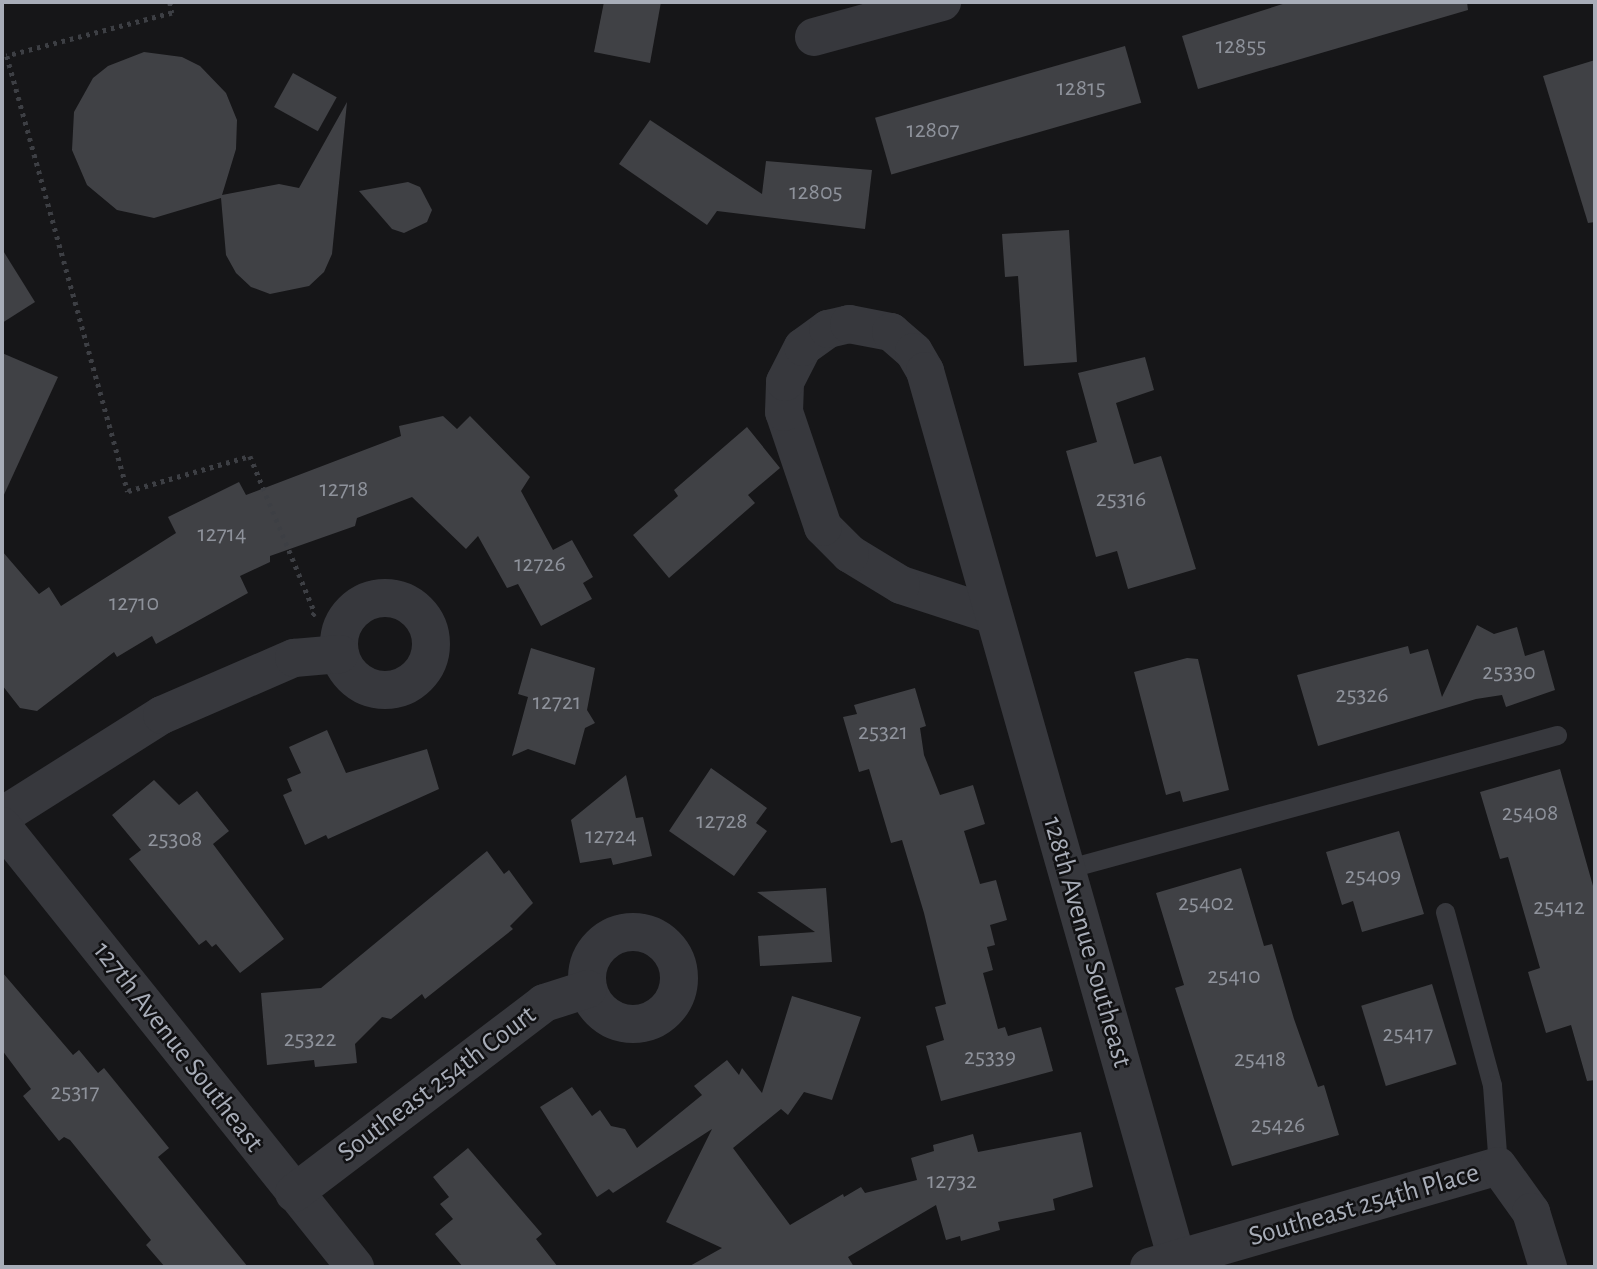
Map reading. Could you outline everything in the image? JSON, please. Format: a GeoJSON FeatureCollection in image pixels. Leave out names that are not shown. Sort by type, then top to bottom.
{"type":"FeatureCollection","features":[{"type":"Feature","properties":{"kind":"street"},"geometry":{"type":"LineString","coordinates":[[814,37],[942,2]]}},
{"type":"Feature","properties":{"kind":"street","name":"128th Avenue Southeast"},"geometry":{"type":"LineString","coordinates":[[993,615],[901,585],[850,554],[823,527],[784,412],[785,382],[803,346],[828,329],[849,324],[874,326],[891,332],[914,352],[925,371],[1066,869],[1170,1265]]}},
{"type":"Feature","properties":{"kind":"street"},"geometry":{"type":"LineString","coordinates":[[2,816],[162,715],[294,658],[340,654]]}},
{"type":"Feature","properties":{"kind":"street","name":"127th Avenue Southeast"},"geometry":{"type":"LineString","coordinates":[[2,826],[355,1267]]}},
{"type":"Feature","properties":{"kind":"street","name":"Southeast 254th Court"},"geometry":{"type":"LineString","coordinates":[[294,1193],[544,1003],[588,989]]}},
{"type":"Feature","properties":{"kind":"street"},"geometry":{"type":"LineString","coordinates":[[1498,1166],[1531,1212],[1548,1267]]}},
{"type":"Feature","properties":{"kind":"street","name":"Southeast 254th Place"},"geometry":{"type":"LineString","coordinates":[[1170,1265],[1498,1166]]}},
{"type":"Feature","properties":{"kind":"lane"},"geometry":{"type":"LineString","coordinates":[[1066,869],[1557,735]]}},
{"type":"Feature","properties":{"kind":"lane"},"geometry":{"type":"LineString","coordinates":[[1445,912],[1492,1085],[1498,1166]]}},
{"type":"Feature","properties":{"kind":"path"},"geometry":{"type":"LineString","coordinates":[[170,2],[172,13],[7,56],[128,491],[250,456],[315,613],[304,627],[294,658]]}},
{"type":"Feature","properties":{"kind":"building"},"geometry":{"type":"Polygon","coordinates":[[[604,2],[661,2],[650,63],[594,52],[604,2]]]}},
{"type":"Feature","properties":{"kind":"building"},"geometry":{"type":"Polygon","coordinates":[[[1289,2],[1467,2],[1468,10],[1198,89],[1182,36],[1289,2]]]}},
{"type":"Feature","properties":{"kind":"building"},"geometry":{"type":"Polygon","coordinates":[[[1125,46],[1141,103],[891,174],[875,118],[1125,46]]]}},
{"type":"Feature","properties":{"kind":"building"},"geometry":{"type":"Polygon","coordinates":[[[144,52],[182,57],[200,66],[226,93],[237,120],[236,149],[222,195],[279,184],[299,188],[347,102],[332,254],[324,272],[309,286],[270,294],[251,287],[236,273],[226,255],[221,198],[154,218],[117,210],[87,185],[72,150],[74,112],[93,78],[108,66],[144,52]]]}},
{"type":"Feature","properties":{"kind":"building"},"geometry":{"type":"Polygon","coordinates":[[[1595,60],[1595,222],[1588,223],[1543,76],[1595,60]]]}},
{"type":"Feature","properties":{"kind":"building"},"geometry":{"type":"Polygon","coordinates":[[[293,73],[337,97],[318,131],[274,107],[293,73]]]}},
{"type":"Feature","properties":{"kind":"building"},"geometry":{"type":"Polygon","coordinates":[[[650,120],[762,194],[766,161],[872,170],[865,229],[717,211],[707,225],[619,164],[650,120]]]}},
{"type":"Feature","properties":{"kind":"building"},"geometry":{"type":"Polygon","coordinates":[[[408,182],[420,187],[432,210],[427,222],[404,233],[392,229],[359,191],[408,182]]]}},
{"type":"Feature","properties":{"kind":"building"},"geometry":{"type":"Polygon","coordinates":[[[1069,230],[1077,362],[1024,366],[1018,276],[1005,277],[1002,234],[1069,230]]]}},
{"type":"Feature","properties":{"kind":"building"},"geometry":{"type":"Polygon","coordinates":[[[2,249],[35,302],[2,323],[2,249]]]}},
{"type":"Feature","properties":{"kind":"building"},"geometry":{"type":"Polygon","coordinates":[[[2,353],[58,377],[2,499],[2,353]]]}},
{"type":"Feature","properties":{"kind":"building"},"geometry":{"type":"Polygon","coordinates":[[[1145,357],[1154,390],[1116,403],[1134,464],[1161,456],[1196,569],[1128,589],[1117,551],[1096,557],[1066,451],[1097,442],[1078,373],[1145,357]]]}},
{"type":"Feature","properties":{"kind":"building"},"geometry":{"type":"Polygon","coordinates":[[[443,416],[457,429],[470,416],[530,477],[521,491],[553,550],[572,540],[593,577],[583,583],[592,599],[541,626],[518,584],[507,588],[478,536],[466,549],[412,497],[357,518],[355,526],[270,556],[270,562],[240,576],[248,593],[156,644],[152,636],[117,657],[114,652],[37,711],[20,708],[2,685],[2,551],[39,594],[49,587],[61,606],[176,533],[168,517],[239,482],[246,495],[401,436],[399,426],[443,416]]]}},
{"type":"Feature","properties":{"kind":"building"},"geometry":{"type":"Polygon","coordinates":[[[747,427],[780,468],[748,495],[755,503],[669,578],[633,535],[678,496],[674,490],[747,427]]]}},
{"type":"Feature","properties":{"kind":"building"},"geometry":{"type":"Polygon","coordinates":[[[1477,625],[1494,634],[1517,627],[1525,656],[1544,650],[1555,690],[1506,707],[1502,695],[1476,699],[1318,746],[1297,675],[1408,646],[1410,654],[1428,649],[1442,697],[1477,625]]]}},
{"type":"Feature","properties":{"kind":"building"},"geometry":{"type":"Polygon","coordinates":[[[531,648],[595,668],[587,710],[595,723],[585,728],[575,765],[528,749],[512,756],[528,697],[518,694],[531,648]]]}},
{"type":"Feature","properties":{"kind":"building"},"geometry":{"type":"Polygon","coordinates":[[[1187,658],[1198,659],[1229,790],[1183,802],[1180,791],[1166,795],[1134,672],[1187,658]]]}},
{"type":"Feature","properties":{"kind":"building"},"geometry":{"type":"Polygon","coordinates":[[[915,688],[926,726],[920,728],[924,755],[940,795],[973,785],[985,824],[964,831],[980,884],[996,880],[1007,920],[990,925],[995,945],[987,947],[993,970],[983,973],[998,1029],[1005,1027],[1008,1036],[1041,1027],[1053,1071],[941,1101],[926,1046],[944,1040],[935,1007],[946,1004],[924,913],[902,840],[891,843],[869,769],[859,772],[843,717],[857,714],[854,705],[915,688]]]}},
{"type":"Feature","properties":{"kind":"building"},"geometry":{"type":"Polygon","coordinates":[[[327,730],[346,773],[427,749],[439,789],[328,839],[326,835],[305,845],[283,795],[292,791],[287,779],[301,773],[289,747],[327,730]]]}},
{"type":"Feature","properties":{"kind":"building"},"geometry":{"type":"Polygon","coordinates":[[[711,768],[767,808],[756,823],[767,831],[734,876],[669,831],[711,768]]]}},
{"type":"Feature","properties":{"kind":"building"},"geometry":{"type":"Polygon","coordinates":[[[1560,769],[1595,893],[1595,1080],[1587,1081],[1571,1025],[1546,1033],[1528,972],[1540,968],[1508,857],[1500,859],[1480,792],[1560,769]]]}},
{"type":"Feature","properties":{"kind":"building"},"geometry":{"type":"Polygon","coordinates":[[[626,775],[636,818],[643,817],[652,856],[613,865],[611,858],[580,863],[571,820],[626,775]]]}},
{"type":"Feature","properties":{"kind":"building"},"geometry":{"type":"Polygon","coordinates":[[[154,780],[179,805],[197,791],[229,831],[213,844],[284,939],[240,973],[216,944],[212,947],[206,940],[199,945],[129,859],[141,850],[112,815],[154,780]]]}},
{"type":"Feature","properties":{"kind":"building"},"geometry":{"type":"Polygon","coordinates":[[[1399,831],[1424,914],[1362,932],[1353,901],[1342,905],[1326,852],[1399,831]]]}},
{"type":"Feature","properties":{"kind":"building"},"geometry":{"type":"Polygon","coordinates":[[[487,851],[504,874],[509,870],[533,903],[510,926],[513,929],[425,999],[422,994],[391,1019],[382,1017],[355,1044],[357,1063],[315,1067],[314,1060],[267,1065],[261,993],[321,988],[487,851]]]}},
{"type":"Feature","properties":{"kind":"building"},"geometry":{"type":"Polygon","coordinates":[[[1241,868],[1264,946],[1272,944],[1294,1019],[1318,1087],[1324,1085],[1339,1135],[1232,1166],[1175,988],[1184,985],[1156,893],[1241,868]]]}},
{"type":"Feature","properties":{"kind":"building"},"geometry":{"type":"Polygon","coordinates":[[[826,888],[832,962],[760,966],[758,936],[815,932],[757,892],[826,888]]]}},
{"type":"Feature","properties":{"kind":"building"},"geometry":{"type":"Polygon","coordinates":[[[2,972],[73,1055],[79,1050],[98,1073],[104,1068],[169,1148],[158,1157],[248,1267],[165,1267],[146,1245],[151,1240],[70,1140],[64,1137],[59,1141],[23,1096],[31,1089],[2,1050],[2,972]]]}},
{"type":"Feature","properties":{"kind":"building"},"geometry":{"type":"Polygon","coordinates":[[[1432,984],[1457,1064],[1386,1086],[1361,1006],[1432,984]]]}},
{"type":"Feature","properties":{"kind":"building"},"geometry":{"type":"Polygon","coordinates":[[[792,996],[861,1017],[832,1100],[804,1092],[788,1115],[781,1109],[733,1148],[790,1225],[843,1194],[844,1197],[861,1187],[865,1193],[917,1180],[911,1158],[934,1151],[933,1145],[973,1134],[978,1152],[1081,1132],[1093,1187],[1053,1199],[1055,1210],[998,1222],[1000,1230],[961,1241],[960,1236],[946,1240],[936,1205],[848,1257],[854,1267],[688,1267],[722,1248],[666,1222],[712,1129],[613,1193],[609,1189],[597,1197],[540,1107],[572,1087],[592,1116],[600,1110],[611,1126],[625,1129],[637,1148],[702,1095],[694,1086],[727,1060],[739,1075],[742,1068],[762,1093],[792,996]]]}},
{"type":"Feature","properties":{"kind":"building"},"geometry":{"type":"Polygon","coordinates":[[[468,1148],[542,1234],[536,1239],[558,1267],[463,1267],[435,1234],[453,1219],[440,1204],[449,1197],[433,1177],[468,1148]]]}}]}
